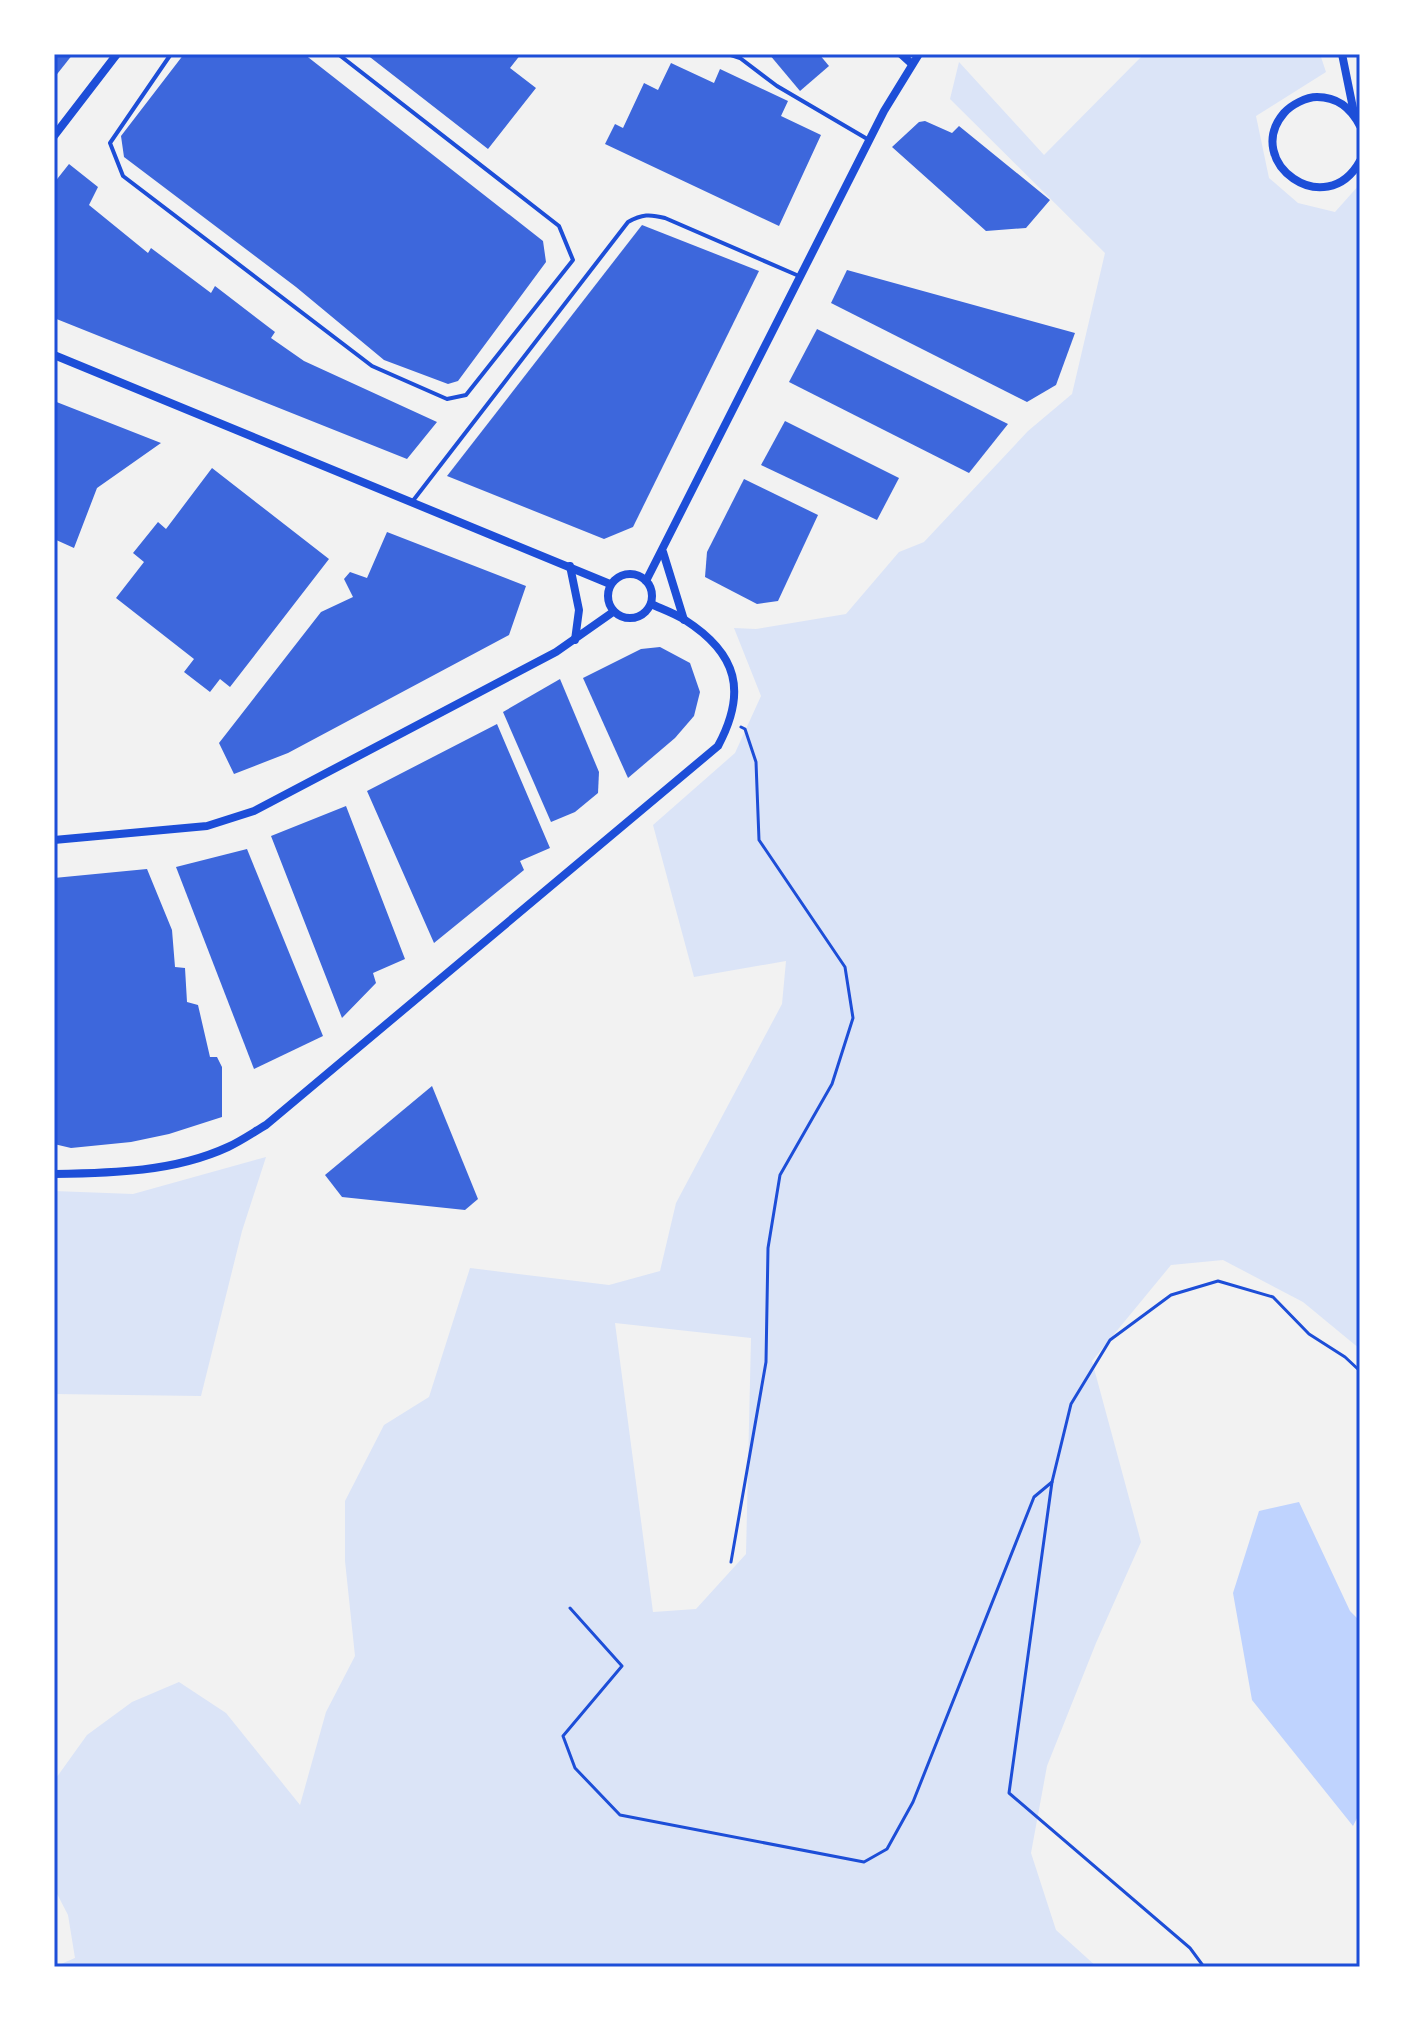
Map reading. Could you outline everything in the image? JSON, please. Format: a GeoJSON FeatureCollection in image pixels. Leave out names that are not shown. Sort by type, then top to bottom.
{"type":"FeatureCollection","features":[{"type":"Feature","properties":{"kind":"street"},"geometry":{"type":"LineString","coordinates":[[54,136],[117,54]]}},
{"type":"Feature","properties":{"kind":"street"},"geometry":{"type":"LineString","coordinates":[[901,54],[912,64]]}},
{"type":"Feature","properties":{"kind":"street"},"geometry":{"type":"LineString","coordinates":[[646,581],[869,140],[919,54]]}},
{"type":"Feature","properties":{"kind":"street"},"geometry":{"type":"LineString","coordinates":[[1342,54],[1354,114],[1360,126]]}},
{"type":"Feature","properties":{"kind":"street"},"geometry":{"type":"LineString","coordinates":[[1354,114],[1334,99],[1309,98],[1289,108],[1280,118],[1273,138],[1277,161],[1286,174],[1309,187],[1327,187],[1347,178],[1360,161]]}},
{"type":"Feature","properties":{"kind":"street"},"geometry":{"type":"LineString","coordinates":[[54,355],[610,584]]}},
{"type":"Feature","properties":{"kind":"street"},"geometry":{"type":"LineString","coordinates":[[663,551],[684,620]]}},
{"type":"Feature","properties":{"kind":"street"},"geometry":{"type":"LineString","coordinates":[[570,566],[577,587],[579,610],[575,641]]}},
{"type":"Feature","properties":{"kind":"street"},"geometry":{"type":"LineString","coordinates":[[629,573],[646,581],[651,589],[651,604],[647,610],[634,618],[613,612],[607,598],[610,584],[629,573]]}},
{"type":"Feature","properties":{"kind":"street"},"geometry":{"type":"LineString","coordinates":[[54,1174],[111,1173],[164,1167],[228,1148],[266,1125],[718,746],[729,724],[737,690],[724,656],[684,620],[651,604]]}},
{"type":"Feature","properties":{"kind":"street"},"geometry":{"type":"LineString","coordinates":[[54,840],[207,826],[254,811],[575,641],[613,612]]}},
{"type":"Feature","properties":{"kind":"lane"},"geometry":{"type":"LineString","coordinates":[[171,54],[110,143],[123,176],[372,366],[447,399],[466,395],[573,260],[559,226],[338,54]]}},
{"type":"Feature","properties":{"kind":"lane"},"geometry":{"type":"LineString","coordinates":[[728,54],[740,58],[777,86],[869,140]]}},
{"type":"Feature","properties":{"kind":"lane"},"geometry":{"type":"LineString","coordinates":[[412,502],[628,222],[651,214],[665,218],[799,276]]}},
{"type":"Feature","properties":{"kind":"path"},"geometry":{"type":"LineString","coordinates":[[729,724],[745,729],[756,762],[759,840],[845,967],[853,1018],[832,1084],[780,1175],[768,1248],[766,1362],[731,1562]]}},
{"type":"Feature","properties":{"kind":"path"},"geometry":{"type":"LineString","coordinates":[[1204,1967],[1190,1948],[1009,1793],[1052,1482],[1071,1404],[1110,1340],[1171,1295],[1218,1281],[1273,1297],[1309,1334],[1345,1357],[1360,1371]]}},
{"type":"Feature","properties":{"kind":"path"},"geometry":{"type":"LineString","coordinates":[[570,1608],[622,1666],[563,1736],[575,1768],[620,1815],[864,1862],[887,1849],[913,1802],[1034,1497],[1052,1482]]}},
{"type":"Feature","properties":{"kind":"shaded area"},"geometry":{"type":"Polygon","coordinates":[[[1144,54],[1320,54],[1326,72],[1256,116],[1269,178],[1298,203],[1335,212],[1360,184],[1360,1349],[1303,1302],[1223,1260],[1171,1265],[1092,1361],[1141,1542],[1096,1643],[1047,1766],[1031,1853],[1056,1930],[1097,1967],[54,1967],[75,1958],[68,1915],[54,1888],[54,1781],[87,1735],[132,1702],[179,1682],[226,1713],[300,1805],[326,1712],[355,1656],[345,1561],[345,1501],[384,1425],[429,1397],[470,1268],[609,1285],[660,1271],[676,1203],[782,1004],[786,961],[694,977],[653,825],[735,753],[761,696],[734,628],[756,629],[846,614],[899,552],[924,542],[1028,431],[1072,394],[1105,253],[950,99],[959,62],[1044,155],[1144,54]],[[615,1323],[653,1612],[696,1609],[746,1554],[751,1338],[615,1323]]]}},
{"type":"Feature","properties":{"kind":"shaded area"},"geometry":{"type":"Polygon","coordinates":[[[266,1157],[242,1231],[201,1396],[54,1394],[54,1191],[133,1194],[266,1157]]]}},
{"type":"Feature","properties":{"kind":"water"},"geometry":{"type":"Polygon","coordinates":[[[1299,1502],[1350,1611],[1360,1621],[1360,1812],[1353,1826],[1252,1700],[1233,1593],[1259,1511],[1299,1502]]]}},
{"type":"Feature","properties":{"kind":"building"},"geometry":{"type":"Polygon","coordinates":[[[54,54],[73,54],[54,78],[54,54]]]}},
{"type":"Feature","properties":{"kind":"building"},"geometry":{"type":"Polygon","coordinates":[[[184,54],[304,54],[543,241],[546,262],[458,381],[448,384],[384,360],[296,287],[124,157],[121,136],[184,54]]]}},
{"type":"Feature","properties":{"kind":"building"},"geometry":{"type":"Polygon","coordinates":[[[366,54],[521,54],[510,68],[536,88],[488,149],[366,54]]]}},
{"type":"Feature","properties":{"kind":"building"},"geometry":{"type":"Polygon","coordinates":[[[769,54],[819,54],[829,66],[800,91],[769,54]]]}},
{"type":"Feature","properties":{"kind":"building"},"geometry":{"type":"Polygon","coordinates":[[[671,63],[714,83],[720,69],[788,101],[781,116],[821,135],[779,226],[605,144],[615,124],[623,128],[644,83],[658,90],[671,63]]]}},
{"type":"Feature","properties":{"kind":"building"},"geometry":{"type":"Polygon","coordinates":[[[925,121],[952,133],[959,126],[1050,200],[1026,228],[986,231],[892,147],[919,122],[925,121]]]}},
{"type":"Feature","properties":{"kind":"building"},"geometry":{"type":"Polygon","coordinates":[[[69,164],[98,187],[89,205],[148,253],[151,248],[211,293],[215,286],[275,332],[271,338],[304,361],[437,422],[407,459],[54,318],[54,183],[69,164]]]}},
{"type":"Feature","properties":{"kind":"building"},"geometry":{"type":"Polygon","coordinates":[[[642,225],[759,271],[633,527],[604,539],[447,476],[642,225]]]}},
{"type":"Feature","properties":{"kind":"building"},"geometry":{"type":"Polygon","coordinates":[[[847,270],[1075,333],[1056,385],[1027,402],[831,303],[847,270]]]}},
{"type":"Feature","properties":{"kind":"building"},"geometry":{"type":"Polygon","coordinates":[[[817,329],[1008,424],[969,473],[789,382],[817,329]]]}},
{"type":"Feature","properties":{"kind":"building"},"geometry":{"type":"Polygon","coordinates":[[[54,401],[161,443],[97,488],[74,548],[54,539],[54,401]]]}},
{"type":"Feature","properties":{"kind":"building"},"geometry":{"type":"Polygon","coordinates":[[[785,421],[899,478],[877,520],[761,465],[785,421]]]}},
{"type":"Feature","properties":{"kind":"building"},"geometry":{"type":"Polygon","coordinates":[[[212,468],[329,559],[230,687],[220,679],[210,692],[184,672],[194,659],[116,598],[144,562],[133,553],[158,522],[166,529],[212,468]]]}},
{"type":"Feature","properties":{"kind":"building"},"geometry":{"type":"Polygon","coordinates":[[[744,479],[818,515],[778,601],[757,604],[705,577],[707,552],[744,479]]]}},
{"type":"Feature","properties":{"kind":"building"},"geometry":{"type":"Polygon","coordinates":[[[387,532],[526,586],[509,635],[288,753],[234,774],[219,743],[321,612],[353,597],[344,579],[350,572],[367,578],[387,532]]]}},
{"type":"Feature","properties":{"kind":"building"},"geometry":{"type":"Polygon","coordinates":[[[660,647],[690,663],[700,692],[694,716],[675,738],[628,778],[583,678],[641,649],[660,647]]]}},
{"type":"Feature","properties":{"kind":"building"},"geometry":{"type":"Polygon","coordinates":[[[560,679],[599,772],[598,793],[575,812],[551,822],[503,712],[560,679]]]}},
{"type":"Feature","properties":{"kind":"building"},"geometry":{"type":"Polygon","coordinates":[[[497,724],[550,848],[520,861],[524,870],[434,943],[367,791],[497,724]]]}},
{"type":"Feature","properties":{"kind":"building"},"geometry":{"type":"Polygon","coordinates":[[[346,806],[405,959],[373,973],[376,983],[342,1018],[271,836],[346,806]]]}},
{"type":"Feature","properties":{"kind":"building"},"geometry":{"type":"Polygon","coordinates":[[[247,849],[323,1036],[254,1069],[176,867],[247,849]]]}},
{"type":"Feature","properties":{"kind":"building"},"geometry":{"type":"Polygon","coordinates":[[[147,869],[172,930],[175,967],[185,968],[187,1002],[198,1005],[210,1057],[217,1057],[222,1067],[222,1117],[131,1142],[71,1148],[54,1144],[54,878],[147,869]]]}},
{"type":"Feature","properties":{"kind":"building"},"geometry":{"type":"Polygon","coordinates":[[[432,1086],[478,1199],[465,1210],[342,1197],[325,1175],[432,1086]]]}}]}
